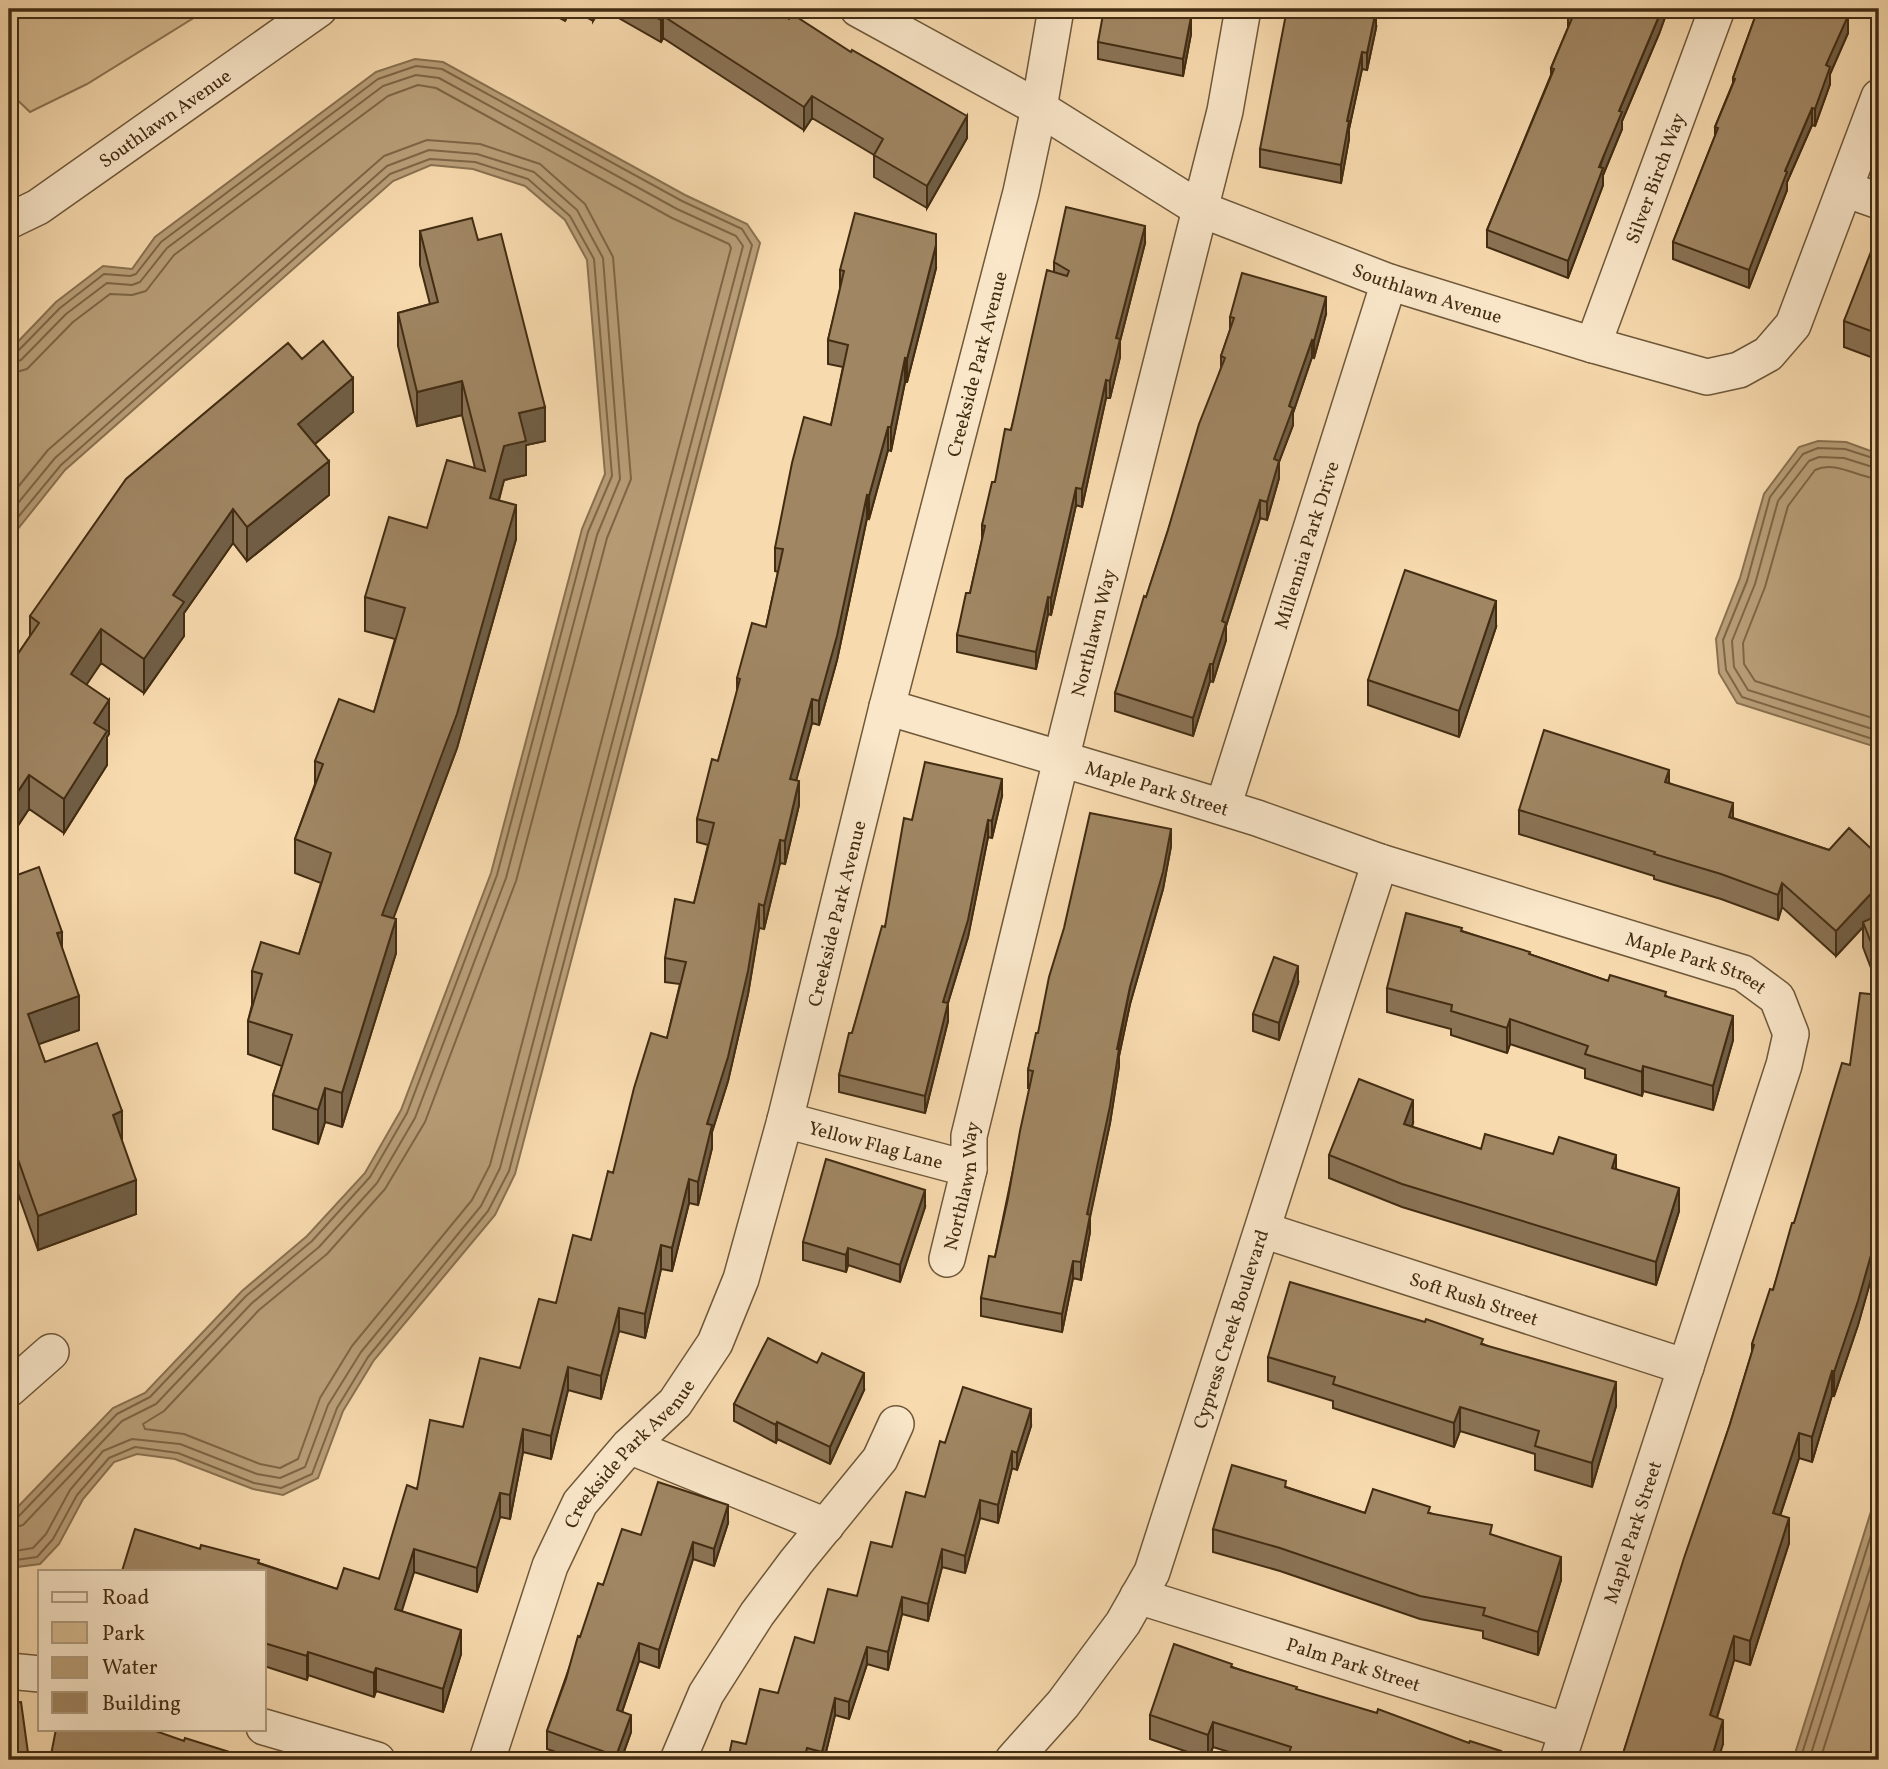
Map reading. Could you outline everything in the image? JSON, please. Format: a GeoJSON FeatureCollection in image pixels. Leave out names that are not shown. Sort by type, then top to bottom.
{"type":"FeatureCollection","features":[{"type":"Feature","properties":{"kind":"street","name":"Southlawn Avenue"},"geometry":{"type":"LineString","coordinates":[[9,221],[38,207],[319,9]]}},
{"type":"Feature","properties":{"kind":"street","name":"Southlawn Avenue"},"geometry":{"type":"LineString","coordinates":[[858,9],[1039,108],[1200,209],[1389,282],[1707,377],[1739,370],[1768,354],[1793,325],[1879,97]]}},
{"type":"Feature","properties":{"kind":"street","name":"Creekside Park Avenue"},"geometry":{"type":"LineString","coordinates":[[487,1760],[550,1566],[580,1503],[629,1446],[675,1403],[715,1343],[741,1279],[785,1120],[887,707],[1021,192],[1056,9]]}},
{"type":"Feature","properties":{"kind":"street","name":"Northlawn Way"},"geometry":{"type":"LineString","coordinates":[[947,1259],[969,1168],[969,1136],[1061,758],[1225,111],[1243,9]]}},
{"type":"Feature","properties":{"kind":"street","name":"Silver Birch Way"},"geometry":{"type":"LineString","coordinates":[[1594,345],[1717,9]]}},
{"type":"Feature","properties":{"kind":"street"},"geometry":{"type":"LineString","coordinates":[[1845,188],[1879,201]]}},
{"type":"Feature","properties":{"kind":"street","name":"Millennia Park Drive"},"geometry":{"type":"LineString","coordinates":[[1223,807],[1389,282]]}},
{"type":"Feature","properties":{"kind":"street","name":"Maple Park Street"},"geometry":{"type":"LineString","coordinates":[[887,707],[1223,807],[1380,862],[1743,973],[1777,998],[1791,1034],[1784,1065],[1563,1745]]}},
{"type":"Feature","properties":{"kind":"street","name":"Cypress Creek Boulevard"},"geometry":{"type":"LineString","coordinates":[[1013,1760],[1063,1704],[1123,1623],[1152,1572],[1380,862]]}},
{"type":"Feature","properties":{"kind":"street","name":"Yellow Flag Lane"},"geometry":{"type":"LineString","coordinates":[[785,1120],[969,1168]]}},
{"type":"Feature","properties":{"kind":"street","name":"Soft Rush Street"},"geometry":{"type":"LineString","coordinates":[[1263,1230],[1686,1367]]}},
{"type":"Feature","properties":{"kind":"street"},"geometry":{"type":"LineString","coordinates":[[9,1389],[51,1352]]}},
{"type":"Feature","properties":{"kind":"street"},"geometry":{"type":"LineString","coordinates":[[678,1760],[706,1694],[757,1614],[880,1459],[896,1424]]}},
{"type":"Feature","properties":{"kind":"street"},"geometry":{"type":"LineString","coordinates":[[629,1446],[825,1526]]}},
{"type":"Feature","properties":{"kind":"street","name":"Palm Park Street"},"geometry":{"type":"LineString","coordinates":[[1138,1596],[1563,1745]]}},
{"type":"Feature","properties":{"kind":"street"},"geometry":{"type":"LineString","coordinates":[[9,1671],[38,1674]]}},
{"type":"Feature","properties":{"kind":"street"},"geometry":{"type":"LineString","coordinates":[[266,1728],[377,1760]]}},
{"type":"Feature","properties":{"kind":"green space"},"geometry":{"type":"Polygon","coordinates":[[[9,9],[208,9],[87,84],[30,112],[9,92],[9,9]]]}},
{"type":"Feature","properties":{"kind":"water"},"geometry":{"type":"Polygon","coordinates":[[[415,59],[443,62],[685,195],[747,224],[760,243],[515,1174],[495,1215],[374,1360],[343,1411],[318,1478],[283,1495],[253,1489],[175,1459],[137,1454],[114,1462],[83,1499],[59,1544],[40,1564],[9,1568],[9,1516],[113,1408],[145,1393],[242,1291],[307,1236],[365,1173],[401,1110],[491,873],[582,529],[605,474],[587,260],[565,220],[525,186],[473,169],[431,165],[393,181],[65,470],[9,540],[9,351],[56,302],[103,266],[132,269],[155,237],[376,72],[415,59]]]}},
{"type":"Feature","properties":{"kind":"water"},"geometry":{"type":"Polygon","coordinates":[[[1818,441],[1846,442],[1879,454],[1879,748],[1737,703],[1719,673],[1716,639],[1740,578],[1764,494],[1799,447],[1818,441]]]}},
{"type":"Feature","properties":{"kind":"water"},"geometry":{"type":"Polygon","coordinates":[[[1879,1486],[1879,1760],[1793,1760],[1879,1486]]]}},
{"type":"Feature","properties":{"kind":"building"},"geometry":{"type":"Polygon","coordinates":[[[641,9],[772,9],[789,19],[792,14],[851,52],[852,50],[967,116],[927,186],[874,155],[883,139],[812,96],[804,107],[663,16],[661,20],[641,9]]]}},
{"type":"Feature","properties":{"kind":"building"},"geometry":{"type":"Polygon","coordinates":[[[1104,9],[1189,9],[1188,16],[1191,17],[1183,59],[1098,42],[1104,9]]]}},
{"type":"Feature","properties":{"kind":"building"},"geometry":{"type":"Polygon","coordinates":[[[1287,9],[1376,10],[1367,53],[1362,52],[1347,121],[1341,165],[1260,149],[1287,9]]]}},
{"type":"Feature","properties":{"kind":"building"},"geometry":{"type":"Polygon","coordinates":[[[1571,9],[1662,9],[1619,111],[1622,112],[1599,167],[1603,168],[1568,261],[1487,230],[1554,69],[1551,68],[1573,16],[1568,14],[1571,9]]]}},
{"type":"Feature","properties":{"kind":"building"},"geometry":{"type":"Polygon","coordinates":[[[1758,9],[1845,9],[1843,14],[1848,16],[1826,65],[1830,67],[1815,109],[1812,108],[1785,171],[1787,172],[1749,270],[1673,242],[1718,128],[1715,127],[1735,79],[1733,78],[1758,9]]]}},
{"type":"Feature","properties":{"kind":"building"},"geometry":{"type":"Polygon","coordinates":[[[1066,207],[1145,226],[1116,338],[1120,339],[1110,381],[1106,380],[1082,489],[1076,488],[1036,652],[957,635],[966,593],[970,593],[985,526],[982,525],[992,482],[995,482],[1005,429],[1011,430],[1047,270],[1067,276],[1069,271],[1054,262],[1066,207]]]}},
{"type":"Feature","properties":{"kind":"building"},"geometry":{"type":"Polygon","coordinates":[[[855,213],[936,234],[936,245],[907,359],[905,358],[891,427],[888,427],[869,496],[867,495],[837,636],[819,701],[812,699],[790,779],[799,781],[785,841],[780,840],[764,906],[759,904],[748,971],[728,1057],[707,1124],[712,1125],[698,1182],[689,1179],[672,1248],[661,1245],[645,1314],[619,1308],[601,1376],[568,1367],[551,1436],[523,1429],[510,1495],[500,1493],[477,1568],[414,1549],[395,1609],[461,1630],[443,1689],[376,1668],[374,1673],[308,1652],[307,1656],[266,1644],[266,1570],[122,1570],[135,1529],[200,1549],[201,1545],[259,1560],[258,1563],[337,1589],[344,1568],[379,1579],[407,1485],[417,1489],[430,1420],[463,1427],[480,1358],[520,1368],[539,1299],[556,1303],[573,1235],[591,1240],[608,1171],[613,1173],[651,1033],[667,1038],[686,962],[665,958],[675,899],[694,903],[714,823],[697,819],[712,759],[718,761],[752,623],[766,627],[783,549],[775,548],[804,417],[831,425],[848,345],[828,340],[844,271],[840,270],[855,213]]]}},
{"type":"Feature","properties":{"kind":"building"},"geometry":{"type":"Polygon","coordinates":[[[472,218],[478,240],[501,234],[545,407],[519,413],[526,441],[504,446],[490,498],[516,505],[457,714],[382,915],[396,919],[342,1093],[325,1088],[318,1110],[273,1095],[292,1035],[248,1021],[262,974],[252,971],[261,942],[299,954],[331,853],[295,839],[323,764],[315,761],[339,699],[374,712],[405,608],[365,597],[389,517],[427,528],[447,460],[485,471],[462,381],[417,392],[398,313],[438,302],[420,231],[472,218]]]}},
{"type":"Feature","properties":{"kind":"building"},"geometry":{"type":"Polygon","coordinates":[[[1874,244],[1879,246],[1879,325],[1876,333],[1844,321],[1874,244]]]}},
{"type":"Feature","properties":{"kind":"building"},"geometry":{"type":"Polygon","coordinates":[[[1242,273],[1326,297],[1314,341],[1312,340],[1289,406],[1293,408],[1274,459],[1279,461],[1267,502],[1260,500],[1222,621],[1226,623],[1193,718],[1115,693],[1199,424],[1225,358],[1221,356],[1234,318],[1230,317],[1242,273]]]}},
{"type":"Feature","properties":{"kind":"building"},"geometry":{"type":"Polygon","coordinates":[[[323,341],[353,378],[298,424],[329,461],[247,527],[233,509],[173,595],[184,602],[144,659],[101,629],[71,674],[109,700],[94,723],[107,731],[64,799],[29,775],[9,805],[9,667],[39,623],[30,616],[126,479],[288,343],[302,359],[323,341]]]}},
{"type":"Feature","properties":{"kind":"building"},"geometry":{"type":"Polygon","coordinates":[[[1405,570],[1496,601],[1459,711],[1368,680],[1405,570]]]}},
{"type":"Feature","properties":{"kind":"building"},"geometry":{"type":"Polygon","coordinates":[[[1544,730],[1669,770],[1665,782],[1733,803],[1729,817],[1829,850],[1849,828],[1879,856],[1879,885],[1836,931],[1782,883],[1778,895],[1654,854],[1655,852],[1519,810],[1544,730]]]}},
{"type":"Feature","properties":{"kind":"building"},"geometry":{"type":"Polygon","coordinates":[[[925,762],[1002,779],[992,821],[988,820],[968,920],[943,1002],[948,1003],[925,1096],[839,1075],[882,926],[885,927],[904,818],[912,820],[925,762]]]}},
{"type":"Feature","properties":{"kind":"building"},"geometry":{"type":"Polygon","coordinates":[[[1090,813],[1171,829],[1163,872],[1130,987],[1117,1049],[1110,1106],[1087,1214],[1090,1215],[1081,1262],[1073,1261],[1062,1314],[981,1298],[989,1256],[995,1257],[1033,1071],[1028,1070],[1090,813]]]}},
{"type":"Feature","properties":{"kind":"building"},"geometry":{"type":"Polygon","coordinates":[[[39,867],[62,932],[57,933],[79,996],[28,1014],[45,1062],[97,1043],[122,1111],[113,1115],[136,1180],[38,1216],[9,1134],[9,878],[39,867]]]}},
{"type":"Feature","properties":{"kind":"building"},"geometry":{"type":"Polygon","coordinates":[[[1406,913],[1462,928],[1461,931],[1530,952],[1529,954],[1608,981],[1610,975],[1666,992],[1665,996],[1733,1016],[1713,1086],[1643,1066],[1642,1072],[1585,1054],[1588,1046],[1510,1019],[1507,1028],[1451,1011],[1452,1005],[1387,988],[1406,913]]]}},
{"type":"Feature","properties":{"kind":"building"},"geometry":{"type":"Polygon","coordinates":[[[1879,915],[1879,963],[1863,922],[1879,915]]]}},
{"type":"Feature","properties":{"kind":"building"},"geometry":{"type":"Polygon","coordinates":[[[1274,957],[1298,966],[1279,1023],[1253,1014],[1274,957]]]}},
{"type":"Feature","properties":{"kind":"building"},"geometry":{"type":"Polygon","coordinates":[[[1860,993],[1879,995],[1879,1227],[1858,1301],[1834,1372],[1832,1371],[1812,1437],[1799,1433],[1773,1513],[1789,1518],[1750,1641],[1734,1636],[1710,1715],[1723,1720],[1711,1760],[1621,1760],[1684,1558],[1730,1424],[1754,1345],[1752,1344],[1770,1289],[1773,1290],[1842,1063],[1850,1065],[1860,993]]]}},
{"type":"Feature","properties":{"kind":"building"},"geometry":{"type":"Polygon","coordinates":[[[1359,1079],[1413,1100],[1404,1124],[1481,1149],[1485,1134],[1553,1154],[1559,1137],[1616,1155],[1612,1168],[1679,1188],[1656,1262],[1402,1184],[1329,1155],[1359,1079]]]}},
{"type":"Feature","properties":{"kind":"building"},"geometry":{"type":"Polygon","coordinates":[[[826,1159],[925,1190],[900,1265],[848,1248],[846,1255],[803,1242],[826,1159]]]}},
{"type":"Feature","properties":{"kind":"building"},"geometry":{"type":"Polygon","coordinates":[[[1290,1282],[1425,1322],[1426,1319],[1483,1339],[1481,1344],[1616,1382],[1592,1463],[1535,1446],[1539,1431],[1460,1407],[1454,1423],[1333,1384],[1335,1377],[1268,1357],[1290,1282]]]}},
{"type":"Feature","properties":{"kind":"building"},"geometry":{"type":"Polygon","coordinates":[[[768,1338],[817,1363],[822,1353],[864,1373],[830,1447],[734,1404],[768,1338]]]}},
{"type":"Feature","properties":{"kind":"building"},"geometry":{"type":"Polygon","coordinates":[[[963,1387],[1031,1409],[1017,1453],[1012,1451],[998,1505],[980,1500],[965,1556],[942,1549],[928,1604],[902,1597],[888,1652],[867,1647],[849,1702],[835,1698],[822,1752],[807,1748],[804,1760],[728,1760],[732,1741],[746,1744],[760,1689],[778,1693],[795,1637],[814,1643],[828,1589],[857,1596],[871,1542],[892,1547],[906,1492],[925,1497],[940,1441],[945,1443],[963,1387]]]}},
{"type":"Feature","properties":{"kind":"building"},"geometry":{"type":"Polygon","coordinates":[[[1232,1465],[1286,1481],[1285,1487],[1365,1513],[1373,1489],[1430,1507],[1428,1513],[1492,1525],[1490,1534],[1561,1557],[1538,1632],[1483,1615],[1485,1608],[1420,1596],[1280,1548],[1213,1529],[1232,1465]]]}},
{"type":"Feature","properties":{"kind":"building"},"geometry":{"type":"Polygon","coordinates":[[[658,1482],[728,1505],[714,1549],[693,1542],[659,1650],[639,1643],[617,1710],[631,1715],[616,1756],[547,1731],[578,1636],[580,1637],[598,1583],[603,1585],[622,1529],[641,1535],[658,1482]]]}},
{"type":"Feature","properties":{"kind":"building"},"geometry":{"type":"Polygon","coordinates":[[[1174,1644],[1232,1664],[1231,1667],[1297,1687],[1296,1689],[1377,1713],[1378,1709],[1469,1743],[1470,1741],[1501,1751],[1498,1760],[1287,1760],[1291,1747],[1213,1722],[1208,1735],[1150,1715],[1174,1644]]]}},
{"type":"Feature","properties":{"kind":"building"},"geometry":{"type":"Polygon","coordinates":[[[21,1702],[29,1760],[9,1760],[9,1703],[21,1702]]]}},
{"type":"Feature","properties":{"kind":"building"},"geometry":{"type":"Polygon","coordinates":[[[56,1730],[153,1730],[255,1760],[50,1760],[56,1730]]]}}]}
